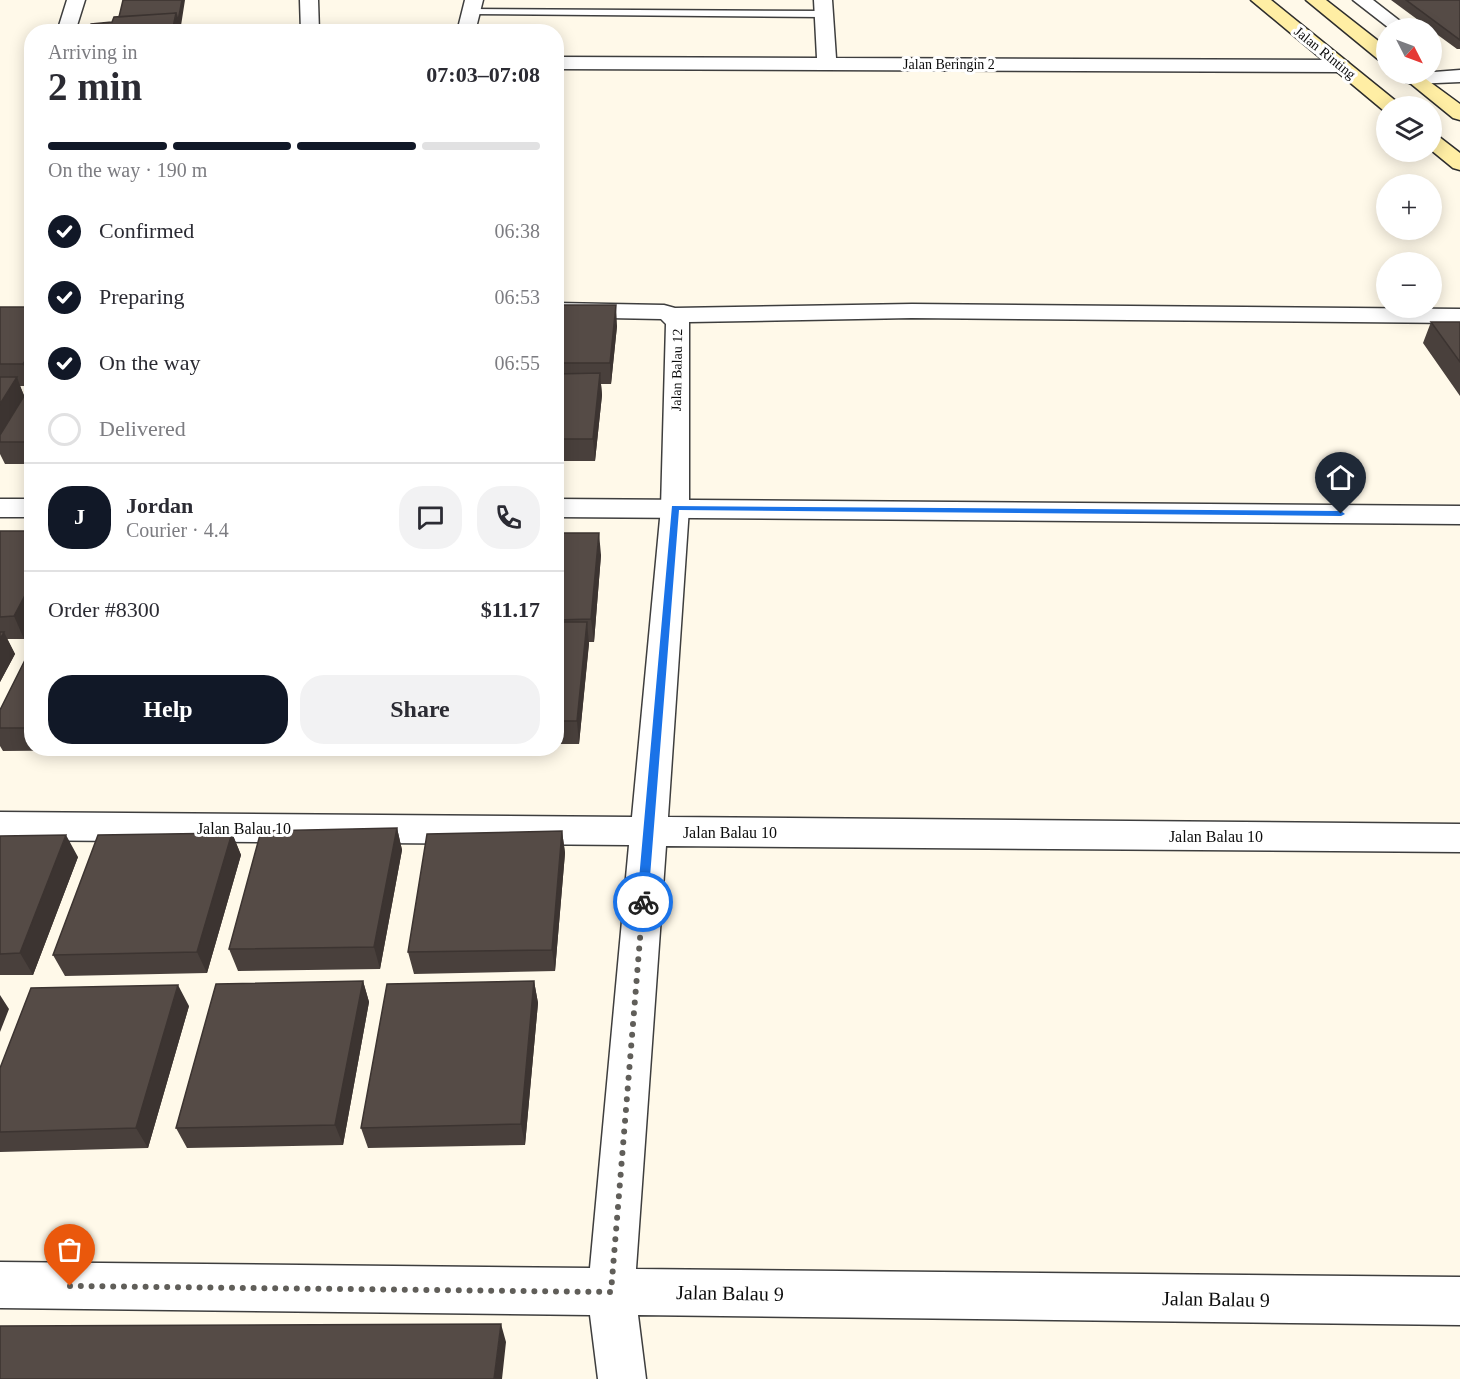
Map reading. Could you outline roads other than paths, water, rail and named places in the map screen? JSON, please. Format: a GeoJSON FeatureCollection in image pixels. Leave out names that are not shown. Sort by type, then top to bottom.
{"type":"FeatureCollection","features":[{"type":"Feature","properties":{"kind":"main road","name":"Jalan Rinting"},"geometry":{"type":"LineString","coordinates":[[1260,0],[1378,96]]}},
{"type":"Feature","properties":{"kind":"main road"},"geometry":{"type":"LineString","coordinates":[[1315,0],[1376,48]]}},
{"type":"Feature","properties":{"kind":"main road"},"geometry":{"type":"LineString","coordinates":[[1421,84],[1460,114]]}},
{"type":"Feature","properties":{"kind":"main road"},"geometry":{"type":"LineString","coordinates":[[1442,149],[1460,164]]}},
{"type":"Feature","properties":{"kind":"street"},"geometry":{"type":"LineString","coordinates":[[68,24],[76,0]]}},
{"type":"Feature","properties":{"kind":"street"},"geometry":{"type":"LineString","coordinates":[[309,0],[310,24]]}},
{"type":"Feature","properties":{"kind":"street"},"geometry":{"type":"LineString","coordinates":[[1362,0],[1386,18]]}},
{"type":"Feature","properties":{"kind":"street"},"geometry":{"type":"LineString","coordinates":[[468,24],[472,6]]}},
{"type":"Feature","properties":{"kind":"street"},"geometry":{"type":"LineString","coordinates":[[823,7],[827,64]]}},
{"type":"Feature","properties":{"kind":"street"},"geometry":{"type":"LineString","coordinates":[[1442,62],[1458,78]]}},
{"type":"Feature","properties":{"kind":"street","name":"Jalan Beringin 2"},"geometry":{"type":"LineString","coordinates":[[564,63],[1341,66]]}},
{"type":"Feature","properties":{"kind":"street"},"geometry":{"type":"LineString","coordinates":[[1442,77],[1458,78]]}},
{"type":"Feature","properties":{"kind":"street","name":"Jalan Balau 12"},"geometry":{"type":"LineString","coordinates":[[564,310],[655,310],[672,315],[678,324],[675,508],[611,1292],[622,1379]]}},
{"type":"Feature","properties":{"kind":"street"},"geometry":{"type":"LineString","coordinates":[[672,315],[912,311],[1460,316]]}},
{"type":"Feature","properties":{"kind":"street"},"geometry":{"type":"LineString","coordinates":[[0,508],[24,508]]}},
{"type":"Feature","properties":{"kind":"street"},"geometry":{"type":"LineString","coordinates":[[564,508],[1460,515]]}},
{"type":"Feature","properties":{"kind":"street","name":"Jalan Balau 10"},"geometry":{"type":"LineString","coordinates":[[0,826],[1460,838]]}},
{"type":"Feature","properties":{"kind":"street","name":"Jalan Balau 9"},"geometry":{"type":"LineString","coordinates":[[0,1286],[1460,1301]]}},
{"type":"Feature","properties":{"kind":"lane"},"geometry":{"type":"LineString","coordinates":[[472,6],[823,7]]}}]}
